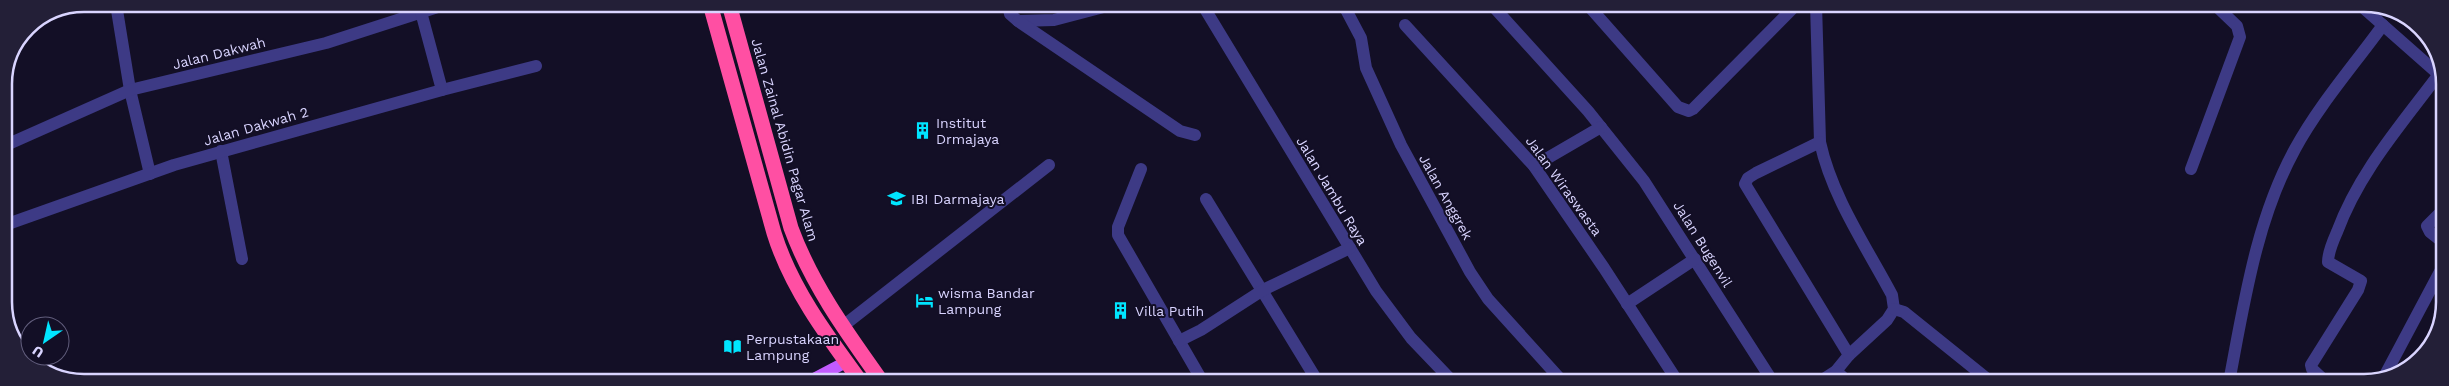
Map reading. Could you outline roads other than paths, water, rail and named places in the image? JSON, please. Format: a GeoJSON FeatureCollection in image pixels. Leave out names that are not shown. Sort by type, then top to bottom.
{"type":"FeatureCollection","features":[{"type":"Feature","properties":{"kind":"highway"},"geometry":{"type":"LineString","coordinates":[[712,12],[774,233],[786,267],[801,295],[855,374]]}},
{"type":"Feature","properties":{"kind":"highway","name":"Jalan Zainal Abidin Pagar Alam"},"geometry":{"type":"LineString","coordinates":[[731,12],[795,239],[813,277],[843,326],[876,374]]}},
{"type":"Feature","properties":{"kind":"highway"},"geometry":{"type":"LineString","coordinates":[[734,87],[751,83]]}},
{"type":"Feature","properties":{"kind":"main road"},"geometry":{"type":"LineString","coordinates":[[823,374],[846,362]]}},
{"type":"Feature","properties":{"kind":"street"},"geometry":{"type":"LineString","coordinates":[[117,12],[130,90],[150,174]]}},
{"type":"Feature","properties":{"kind":"street"},"geometry":{"type":"LineString","coordinates":[[421,12],[442,90]]}},
{"type":"Feature","properties":{"kind":"street","name":"Jalan Dakwah"},"geometry":{"type":"LineString","coordinates":[[12,142],[130,90],[326,43],[421,12]]}},
{"type":"Feature","properties":{"kind":"street"},"geometry":{"type":"LineString","coordinates":[[1010,12],[1018,21],[1180,131],[1195,135]]}},
{"type":"Feature","properties":{"kind":"street"},"geometry":{"type":"LineString","coordinates":[[1018,21],[1054,20],[1084,12]]}},
{"type":"Feature","properties":{"kind":"street","name":"Jalan Jambu Raya"},"geometry":{"type":"LineString","coordinates":[[1207,12],[1350,248],[1393,314],[1411,338],[1445,374]]}},
{"type":"Feature","properties":{"kind":"street","name":"Jalan Anggrek"},"geometry":{"type":"LineString","coordinates":[[1346,12],[1361,38],[1366,68],[1393,130],[1470,272],[1488,299],[1556,374]]}},
{"type":"Feature","properties":{"kind":"street","name":"Jalan Bugenvil"},"geometry":{"type":"LineString","coordinates":[[1498,12],[1601,127],[1644,181],[1768,374]]}},
{"type":"Feature","properties":{"kind":"street"},"geometry":{"type":"LineString","coordinates":[[1594,12],[1678,106],[1689,110],[1693,109],[1789,12]]}},
{"type":"Feature","properties":{"kind":"street"},"geometry":{"type":"LineString","coordinates":[[1816,12],[1820,142],[1829,176],[1892,295],[1894,309],[1887,320],[1831,374]]}},
{"type":"Feature","properties":{"kind":"street"},"geometry":{"type":"LineString","coordinates":[[2191,170],[2240,37],[2237,26],[2222,12]]}},
{"type":"Feature","properties":{"kind":"street"},"geometry":{"type":"LineString","coordinates":[[2369,13],[2435,71]]}},
{"type":"Feature","properties":{"kind":"street"},"geometry":{"type":"LineString","coordinates":[[2231,374],[2264,223],[2295,149],[2383,24]]}},
{"type":"Feature","properties":{"kind":"street","name":"Jalan Wiraswasta"},"geometry":{"type":"LineString","coordinates":[[1405,25],[1534,166],[1673,374]]}},
{"type":"Feature","properties":{"kind":"street","name":"Jalan Dakwah 2"},"geometry":{"type":"LineString","coordinates":[[12,223],[221,151],[536,66]]}},
{"type":"Feature","properties":{"kind":"street"},"geometry":{"type":"LineString","coordinates":[[2317,374],[2311,365],[2358,290],[2361,281],[2328,262],[2347,204],[2370,165],[2436,82]]}},
{"type":"Feature","properties":{"kind":"street"},"geometry":{"type":"LineString","coordinates":[[1534,166],[1601,127]]}},
{"type":"Feature","properties":{"kind":"street"},"geometry":{"type":"LineString","coordinates":[[1820,142],[1756,173],[1748,178],[1745,184],[1849,355]]}},
{"type":"Feature","properties":{"kind":"street"},"geometry":{"type":"LineString","coordinates":[[221,151],[242,259]]}},
{"type":"Feature","properties":{"kind":"street"},"geometry":{"type":"LineString","coordinates":[[843,326],[1049,165]]}},
{"type":"Feature","properties":{"kind":"street"},"geometry":{"type":"LineString","coordinates":[[1141,168],[1118,227],[1118,235],[1198,374]]}},
{"type":"Feature","properties":{"kind":"street"},"geometry":{"type":"LineString","coordinates":[[1206,199],[1313,374]]}},
{"type":"Feature","properties":{"kind":"street"},"geometry":{"type":"LineString","coordinates":[[2436,218],[2427,226],[2430,232],[2436,237]]}},
{"type":"Feature","properties":{"kind":"street"},"geometry":{"type":"LineString","coordinates":[[1179,341],[1201,330],[1263,290],[1350,248]]}},
{"type":"Feature","properties":{"kind":"street"},"geometry":{"type":"LineString","coordinates":[[1627,304],[1695,259]]}},
{"type":"Feature","properties":{"kind":"street"},"geometry":{"type":"LineString","coordinates":[[2387,370],[2436,279]]}},
{"type":"Feature","properties":{"kind":"street"},"geometry":{"type":"LineString","coordinates":[[1894,309],[1904,312],[1981,374]]}},
{"type":"Feature","properties":{"kind":"street"},"geometry":{"type":"LineString","coordinates":[[1836,371],[1839,374]]}},
{"type":"Feature","properties":{"kind":"place","name":"Institut Drmajaya"},"geometry":{"type":"Point","coordinates":[922,131]}},
{"type":"Feature","properties":{"kind":"place","name":"IBI Darmajaya"},"geometry":{"type":"Point","coordinates":[897,199]}},
{"type":"Feature","properties":{"kind":"place","name":"wisma Bandar Lampung"},"geometry":{"type":"Point","coordinates":[924,301]}},
{"type":"Feature","properties":{"kind":"place","name":"Villa Putih"},"geometry":{"type":"Point","coordinates":[1121,311]}},
{"type":"Feature","properties":{"kind":"place","name":"Perpustakaan Lampung"},"geometry":{"type":"Point","coordinates":[732,347]}}]}
